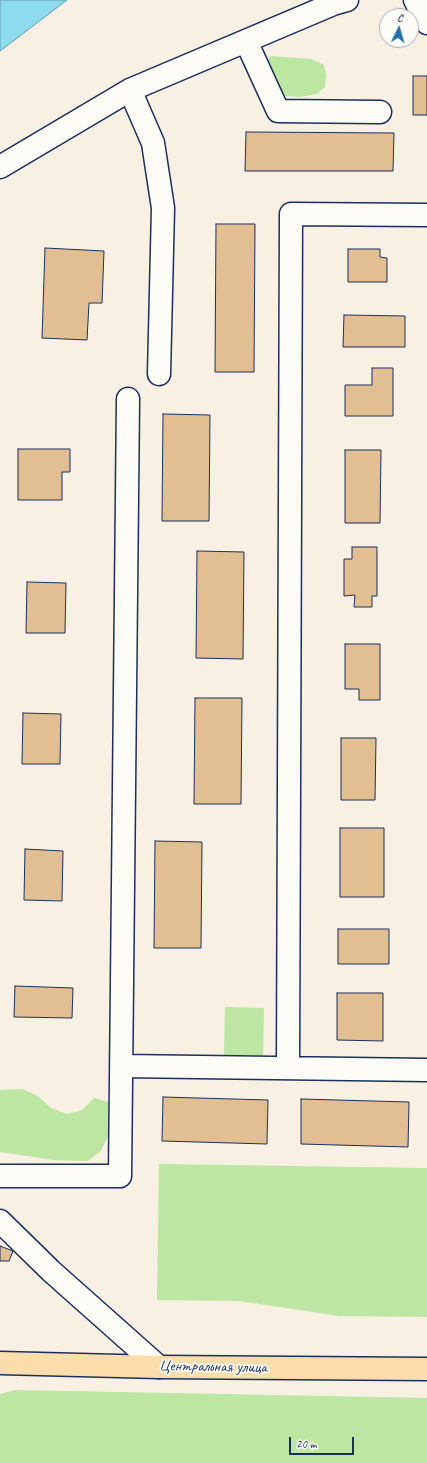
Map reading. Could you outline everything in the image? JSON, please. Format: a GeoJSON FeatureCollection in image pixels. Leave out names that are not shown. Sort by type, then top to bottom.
{"type":"FeatureCollection","features":[{"type":"Feature","properties":{"kind":"main road","name":"Центральная улица"},"geometry":{"type":"LineString","coordinates":[[0,1363],[159,1367],[427,1369]]}},
{"type":"Feature","properties":{"kind":"street"},"geometry":{"type":"LineString","coordinates":[[0,168],[130,90],[333,4],[347,0]]}},
{"type":"Feature","properties":{"kind":"street"},"geometry":{"type":"LineString","coordinates":[[415,0],[427,23]]}},
{"type":"Feature","properties":{"kind":"street"},"geometry":{"type":"LineString","coordinates":[[246,41],[278,111],[380,112]]}},
{"type":"Feature","properties":{"kind":"street"},"geometry":{"type":"LineString","coordinates":[[130,90],[153,143],[163,208],[159,374]]}},
{"type":"Feature","properties":{"kind":"street"},"geometry":{"type":"LineString","coordinates":[[288,1068],[291,214],[427,215]]}},
{"type":"Feature","properties":{"kind":"street"},"geometry":{"type":"LineString","coordinates":[[0,1176],[120,1176],[128,399]]}},
{"type":"Feature","properties":{"kind":"street"},"geometry":{"type":"LineString","coordinates":[[122,1066],[427,1070]]}},
{"type":"Feature","properties":{"kind":"street"},"geometry":{"type":"LineString","coordinates":[[0,1221],[51,1272],[159,1367]]}},
{"type":"Feature","properties":{"kind":"green space"},"geometry":{"type":"Polygon","coordinates":[[[270,56],[311,59],[324,65],[326,75],[325,87],[317,94],[300,97],[283,96],[267,60],[270,56]]]}},
{"type":"Feature","properties":{"kind":"green space"},"geometry":{"type":"Polygon","coordinates":[[[225,1007],[264,1008],[263,1056],[224,1055],[225,1007]]]}},
{"type":"Feature","properties":{"kind":"green space"},"geometry":{"type":"Polygon","coordinates":[[[22,1089],[38,1096],[51,1108],[67,1114],[82,1110],[94,1098],[109,1102],[117,1116],[101,1151],[88,1161],[54,1160],[0,1152],[0,1090],[22,1089]]]}},
{"type":"Feature","properties":{"kind":"green space"},"geometry":{"type":"Polygon","coordinates":[[[159,1164],[427,1168],[427,1317],[339,1316],[239,1301],[157,1300],[159,1164]]]}},
{"type":"Feature","properties":{"kind":"green space"},"geometry":{"type":"Polygon","coordinates":[[[15,1390],[427,1398],[427,1463],[0,1463],[0,1394],[15,1390]]]}},
{"type":"Feature","properties":{"kind":"water"},"geometry":{"type":"Polygon","coordinates":[[[0,0],[67,0],[0,51],[0,0]]]}},
{"type":"Feature","properties":{"kind":"building"},"geometry":{"type":"Polygon","coordinates":[[[413,76],[427,76],[427,115],[413,115],[413,76]]]}},
{"type":"Feature","properties":{"kind":"building"},"geometry":{"type":"Polygon","coordinates":[[[246,132],[394,133],[393,171],[245,171],[246,132]]]}},
{"type":"Feature","properties":{"kind":"building"},"geometry":{"type":"Polygon","coordinates":[[[216,224],[255,224],[254,372],[215,372],[216,224]]]}},
{"type":"Feature","properties":{"kind":"building"},"geometry":{"type":"Polygon","coordinates":[[[45,248],[104,251],[102,303],[89,303],[87,340],[42,338],[45,248]]]}},
{"type":"Feature","properties":{"kind":"building"},"geometry":{"type":"Polygon","coordinates":[[[348,249],[380,249],[380,257],[387,258],[387,282],[348,282],[348,249]]]}},
{"type":"Feature","properties":{"kind":"building"},"geometry":{"type":"Polygon","coordinates":[[[344,315],[405,316],[405,347],[343,347],[344,315]]]}},
{"type":"Feature","properties":{"kind":"building"},"geometry":{"type":"Polygon","coordinates":[[[372,368],[393,368],[393,416],[345,416],[345,385],[372,385],[372,368]]]}},
{"type":"Feature","properties":{"kind":"building"},"geometry":{"type":"Polygon","coordinates":[[[163,414],[210,415],[209,521],[162,521],[163,414]]]}},
{"type":"Feature","properties":{"kind":"building"},"geometry":{"type":"Polygon","coordinates":[[[18,449],[70,449],[70,472],[62,472],[62,500],[18,500],[18,449]]]}},
{"type":"Feature","properties":{"kind":"building"},"geometry":{"type":"Polygon","coordinates":[[[345,450],[381,450],[380,523],[345,523],[345,450]]]}},
{"type":"Feature","properties":{"kind":"building"},"geometry":{"type":"Polygon","coordinates":[[[352,547],[377,547],[377,596],[372,596],[372,607],[354,607],[355,595],[344,596],[344,559],[352,559],[352,547]]]}},
{"type":"Feature","properties":{"kind":"building"},"geometry":{"type":"Polygon","coordinates":[[[197,551],[244,552],[243,659],[196,658],[197,551]]]}},
{"type":"Feature","properties":{"kind":"building"},"geometry":{"type":"Polygon","coordinates":[[[27,582],[66,583],[65,633],[26,633],[27,582]]]}},
{"type":"Feature","properties":{"kind":"building"},"geometry":{"type":"Polygon","coordinates":[[[345,644],[380,644],[380,700],[359,700],[359,689],[345,689],[345,644]]]}},
{"type":"Feature","properties":{"kind":"building"},"geometry":{"type":"Polygon","coordinates":[[[195,698],[242,698],[241,804],[194,804],[195,698]]]}},
{"type":"Feature","properties":{"kind":"building"},"geometry":{"type":"Polygon","coordinates":[[[23,713],[61,714],[60,764],[22,764],[23,713]]]}},
{"type":"Feature","properties":{"kind":"building"},"geometry":{"type":"Polygon","coordinates":[[[341,738],[376,738],[375,800],[341,800],[341,738]]]}},
{"type":"Feature","properties":{"kind":"building"},"geometry":{"type":"Polygon","coordinates":[[[340,828],[384,828],[384,897],[340,897],[340,828]]]}},
{"type":"Feature","properties":{"kind":"building"},"geometry":{"type":"Polygon","coordinates":[[[155,841],[202,842],[201,948],[154,948],[155,841]]]}},
{"type":"Feature","properties":{"kind":"building"},"geometry":{"type":"Polygon","coordinates":[[[25,849],[63,851],[62,901],[24,900],[25,849]]]}},
{"type":"Feature","properties":{"kind":"building"},"geometry":{"type":"Polygon","coordinates":[[[338,929],[389,929],[389,964],[338,964],[338,929]]]}},
{"type":"Feature","properties":{"kind":"building"},"geometry":{"type":"Polygon","coordinates":[[[15,986],[73,988],[72,1018],[14,1017],[15,986]]]}},
{"type":"Feature","properties":{"kind":"building"},"geometry":{"type":"Polygon","coordinates":[[[337,993],[383,993],[383,1041],[337,1040],[337,993]]]}},
{"type":"Feature","properties":{"kind":"building"},"geometry":{"type":"Polygon","coordinates":[[[163,1097],[268,1100],[267,1144],[162,1141],[163,1097]]]}},
{"type":"Feature","properties":{"kind":"building"},"geometry":{"type":"Polygon","coordinates":[[[301,1099],[409,1102],[408,1147],[301,1144],[301,1099]]]}},
{"type":"Feature","properties":{"kind":"building"},"geometry":{"type":"Polygon","coordinates":[[[0,1246],[13,1251],[9,1261],[0,1261],[0,1246]]]}}]}
